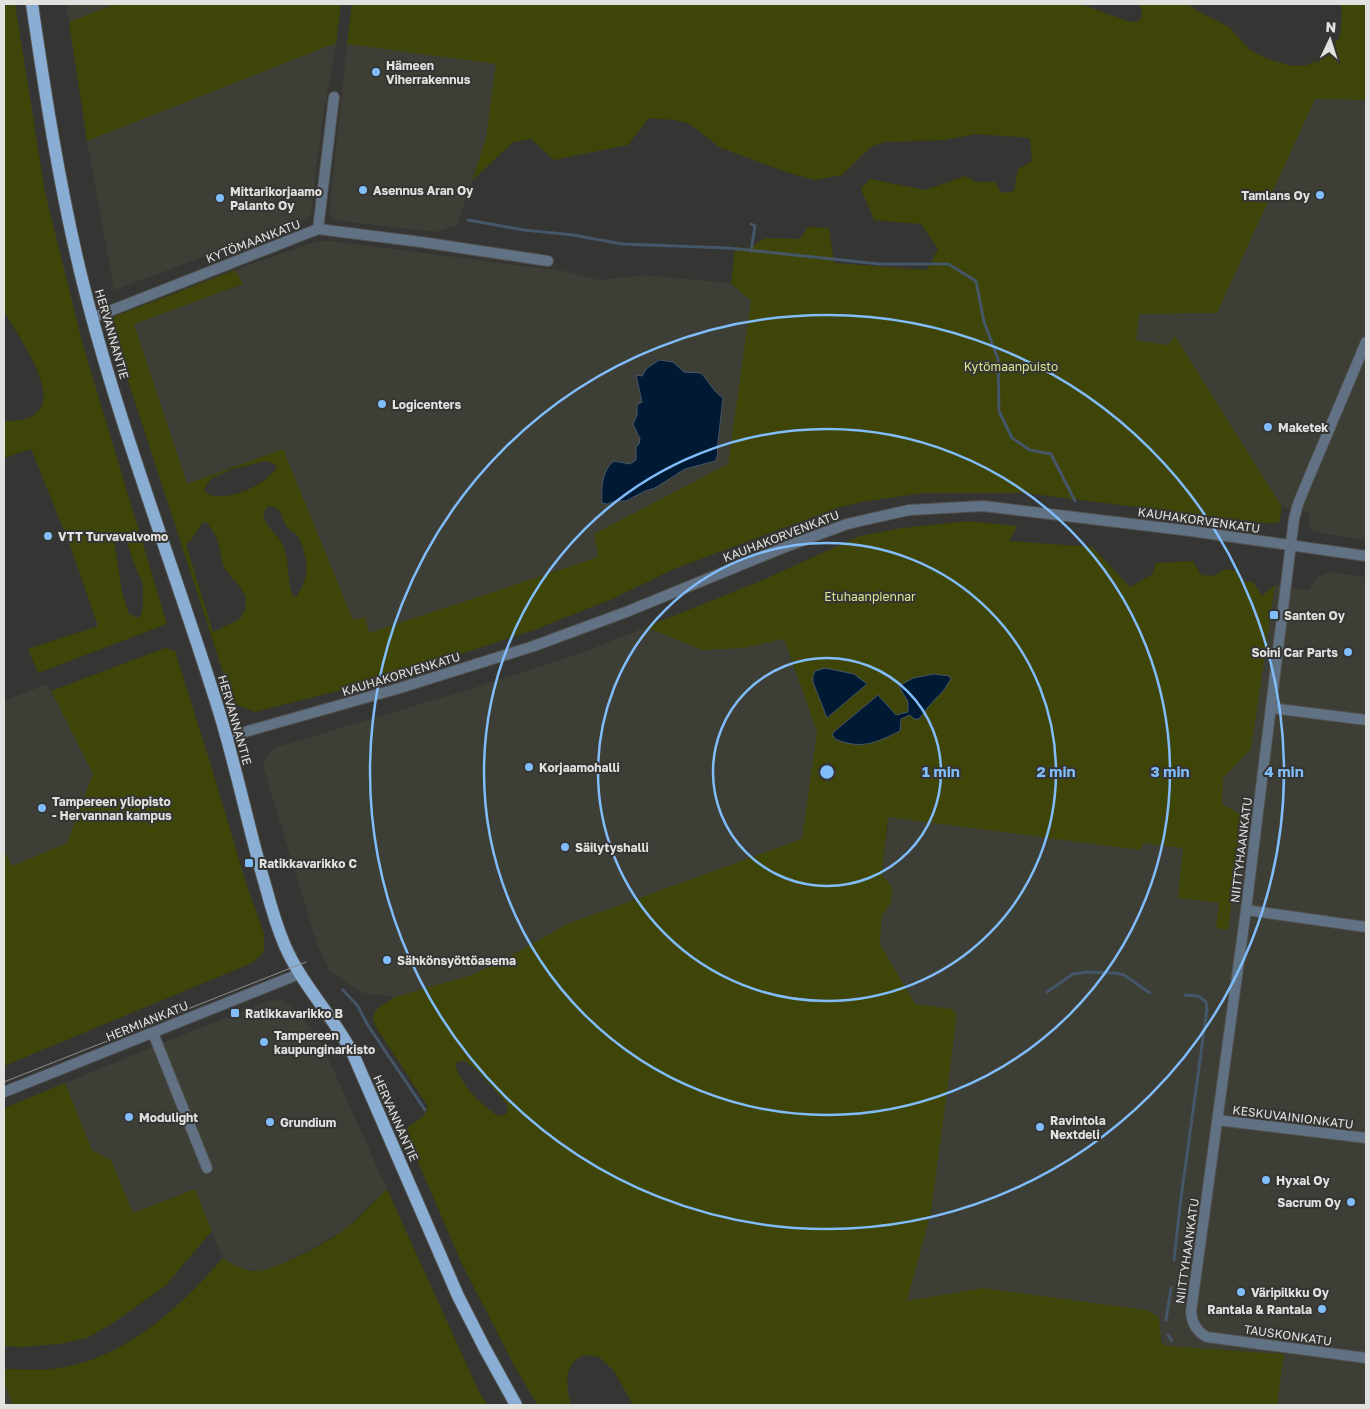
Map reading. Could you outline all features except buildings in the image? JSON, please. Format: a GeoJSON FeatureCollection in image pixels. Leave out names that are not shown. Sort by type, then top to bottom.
{"type":"FeatureCollection","features":[{"type":"Feature","properties":{"kind":"main road","name":"HERVANNANTIE"},"geometry":{"type":"LineString","coordinates":[[32,4],[66,210],[92,318],[159,534],[227,737],[257,859],[271,907],[285,946],[300,974],[339,1029],[352,1054],[458,1296],[516,1405]]}},
{"type":"Feature","properties":{"kind":"street"},"geometry":{"type":"LineString","coordinates":[[318,229],[334,97]]}},
{"type":"Feature","properties":{"kind":"street","name":"KYTÖMAANKATU"},"geometry":{"type":"LineString","coordinates":[[92,318],[318,229],[548,261]]}},
{"type":"Feature","properties":{"kind":"street","name":"NIITTYHAANKATU"},"geometry":{"type":"LineString","coordinates":[[1207,1337],[1195,1328],[1191,1312],[1246,910],[1298,504],[1366,342]]}},
{"type":"Feature","properties":{"kind":"street","name":"KAUHAKORVENKATU"},"geometry":{"type":"LineString","coordinates":[[227,737],[489,661],[603,621],[785,547],[847,524],[901,512],[983,506],[1191,531],[1366,556]]}},
{"type":"Feature","properties":{"kind":"street"},"geometry":{"type":"LineString","coordinates":[[1271,708],[1366,720]]}},
{"type":"Feature","properties":{"kind":"street"},"geometry":{"type":"LineString","coordinates":[[1246,910],[1366,927]]}},
{"type":"Feature","properties":{"kind":"street","name":"HERMIANKATU"},"geometry":{"type":"LineString","coordinates":[[4,1092],[300,974]]}},
{"type":"Feature","properties":{"kind":"street"},"geometry":{"type":"LineString","coordinates":[[153,1033],[207,1168]]}},
{"type":"Feature","properties":{"kind":"street","name":"KESKUVAINIONKATU"},"geometry":{"type":"LineString","coordinates":[[1217,1120],[1366,1138]]}},
{"type":"Feature","properties":{"kind":"street","name":"TAUSKONKATU"},"geometry":{"type":"LineString","coordinates":[[1207,1337],[1366,1358]]}},
{"type":"Feature","properties":{"kind":"shaded area"},"geometry":{"type":"Polygon","coordinates":[[[66,4],[115,4],[69,22],[66,4]]]}},
{"type":"Feature","properties":{"kind":"shaded area"},"geometry":{"type":"Polygon","coordinates":[[[336,43],[322,123],[311,214],[308,218],[114,290],[87,141],[336,43]]]}},
{"type":"Feature","properties":{"kind":"shaded area"},"geometry":{"type":"Polygon","coordinates":[[[347,44],[497,64],[486,138],[457,225],[435,232],[341,221],[332,218],[329,213],[347,44]]]}},
{"type":"Feature","properties":{"kind":"shaded area"},"geometry":{"type":"Polygon","coordinates":[[[1315,99],[1366,100],[1366,540],[1314,532],[1308,525],[1310,512],[1282,507],[1175,337],[1168,345],[1136,340],[1139,314],[1217,313],[1315,99]]]}},
{"type":"Feature","properties":{"kind":"shaded area"},"geometry":{"type":"Polygon","coordinates":[[[317,241],[331,241],[563,271],[600,280],[643,275],[731,283],[751,301],[728,464],[594,534],[598,557],[369,633],[353,620],[283,449],[187,485],[134,323],[242,285],[235,270],[317,241]]]}},
{"type":"Feature","properties":{"kind":"shaded area"},"geometry":{"type":"Polygon","coordinates":[[[1330,572],[1366,577],[1366,1405],[1277,1405],[1284,1354],[1168,1346],[1162,1344],[1160,1335],[983,1288],[907,1302],[931,1212],[957,1015],[952,1009],[915,1004],[880,944],[882,914],[891,903],[882,875],[889,816],[1141,850],[1142,843],[1184,848],[1220,903],[1228,930],[1222,804],[1223,778],[1251,749],[1275,585],[1309,590],[1317,577],[1330,572]]]}},
{"type":"Feature","properties":{"kind":"shaded area"},"geometry":{"type":"Polygon","coordinates":[[[646,627],[702,650],[743,648],[784,639],[817,732],[802,839],[567,924],[472,975],[395,997],[363,993],[329,971],[316,941],[263,766],[266,757],[274,748],[467,690],[581,653],[646,627]]]}},
{"type":"Feature","properties":{"kind":"shaded area","name":"Tampereen yliopisto - Hervannan kampus"},"geometry":{"type":"Polygon","coordinates":[[[47,684],[93,774],[67,843],[4,870],[4,701],[47,684]]]}},
{"type":"Feature","properties":{"kind":"shaded area"},"geometry":{"type":"Polygon","coordinates":[[[273,1000],[283,1001],[294,1009],[318,1036],[387,1189],[344,1230],[273,1268],[256,1271],[239,1268],[223,1258],[194,1189],[133,1213],[111,1160],[92,1150],[65,1083],[273,1000]]]}},
{"type":"Feature","properties":{"kind":"shaded area"},"geometry":{"type":"Polygon","coordinates":[[[4,1383],[13,1405],[4,1405],[4,1383]]]}},
{"type":"Feature","properties":{"kind":"green space"},"geometry":{"type":"Polygon","coordinates":[[[4,4],[15,4],[45,192],[82,342],[167,624],[38,673],[28,649],[98,626],[71,548],[31,449],[4,458],[4,421],[27,418],[39,410],[44,397],[41,381],[34,364],[4,313],[4,4]],[[117,535],[114,540],[122,592],[129,614],[137,618],[141,615],[143,606],[143,584],[127,541],[117,535]]]}},
{"type":"Feature","properties":{"kind":"green space"},"geometry":{"type":"Polygon","coordinates":[[[115,4],[341,4],[336,43],[87,141],[69,22],[115,4]]]}},
{"type":"Feature","properties":{"kind":"green space","name":"Kytömaanpuisto"},"geometry":{"type":"Polygon","coordinates":[[[352,4],[1081,4],[1127,21],[1136,22],[1142,18],[1142,10],[1138,4],[1188,4],[1199,12],[1229,27],[1250,50],[1265,58],[1291,66],[1308,65],[1328,54],[1340,36],[1341,4],[1366,4],[1366,100],[1315,99],[1217,313],[1139,314],[1136,340],[1168,345],[1175,336],[1282,507],[1279,523],[1265,523],[1025,493],[923,493],[861,502],[837,508],[674,569],[612,599],[534,630],[378,681],[255,712],[233,703],[108,319],[235,270],[243,284],[134,324],[187,484],[283,449],[353,620],[365,617],[369,633],[598,557],[594,534],[728,464],[751,301],[731,283],[735,247],[750,248],[765,238],[800,239],[808,227],[829,228],[834,263],[927,270],[938,249],[921,224],[874,220],[861,189],[870,179],[925,190],[965,176],[976,182],[995,182],[1001,193],[1014,191],[1018,169],[1032,161],[1030,138],[976,134],[945,140],[886,142],[872,146],[842,175],[815,180],[789,173],[719,147],[690,124],[675,120],[649,118],[628,145],[554,160],[531,139],[513,142],[472,181],[486,138],[496,64],[347,44],[352,4]],[[265,461],[230,470],[211,479],[204,489],[206,493],[214,496],[223,496],[255,486],[272,474],[277,467],[273,463],[265,461]],[[268,506],[263,514],[269,527],[282,543],[286,556],[289,583],[293,596],[296,597],[303,586],[306,574],[305,556],[300,541],[296,534],[287,527],[281,513],[277,509],[268,506]],[[203,522],[186,544],[213,632],[240,619],[245,609],[246,598],[241,588],[224,568],[217,538],[207,522],[203,522]]]}},
{"type":"Feature","properties":{"kind":"green space","name":"Etuhaanpiennar"},"geometry":{"type":"Polygon","coordinates":[[[968,521],[1017,526],[1009,541],[1092,547],[1130,587],[1153,574],[1156,563],[1193,561],[1201,575],[1213,576],[1225,569],[1238,571],[1244,581],[1253,582],[1262,596],[1275,585],[1251,749],[1223,778],[1222,804],[1242,815],[1228,930],[1216,928],[1219,903],[1178,898],[1183,848],[1143,843],[1141,850],[888,817],[882,875],[892,887],[891,903],[882,915],[880,944],[915,1004],[952,1009],[957,1015],[931,1212],[907,1301],[983,1288],[1146,1310],[1159,1317],[1161,1341],[1162,1344],[1168,1346],[1284,1354],[1277,1405],[633,1405],[614,1371],[599,1357],[584,1355],[575,1361],[569,1372],[568,1394],[571,1405],[538,1405],[517,1371],[462,1264],[406,1134],[409,1126],[424,1115],[427,1105],[376,1027],[373,1020],[378,1008],[395,997],[472,975],[567,924],[802,839],[817,732],[784,639],[743,648],[702,650],[646,627],[765,579],[860,536],[902,528],[968,521]],[[459,1061],[455,1065],[467,1088],[484,1106],[498,1116],[506,1114],[508,1109],[506,1103],[477,1070],[464,1061],[459,1061]]]}},
{"type":"Feature","properties":{"kind":"green space"},"geometry":{"type":"Polygon","coordinates":[[[165,648],[175,651],[247,886],[264,933],[264,951],[254,962],[4,1066],[4,851],[12,866],[67,843],[93,774],[51,691],[165,648]]]}},
{"type":"Feature","properties":{"kind":"green space"},"geometry":{"type":"Polygon","coordinates":[[[65,1083],[92,1150],[111,1160],[133,1213],[195,1189],[212,1231],[165,1286],[113,1323],[87,1338],[59,1344],[23,1347],[4,1346],[4,1108],[65,1083]]]}},
{"type":"Feature","properties":{"kind":"green space"},"geometry":{"type":"Polygon","coordinates":[[[387,1189],[479,1392],[488,1405],[13,1405],[4,1383],[4,1369],[65,1367],[111,1352],[152,1326],[190,1294],[223,1258],[245,1270],[254,1271],[287,1262],[345,1229],[387,1189]]]}},
{"type":"Feature","properties":{"kind":"water"},"geometry":{"type":"Polygon","coordinates":[[[659,360],[673,362],[684,372],[701,373],[723,398],[718,454],[715,461],[685,469],[655,488],[626,501],[602,503],[603,480],[610,465],[614,461],[630,464],[636,460],[636,447],[640,439],[633,424],[637,415],[637,405],[642,402],[636,375],[642,376],[646,369],[659,360]]]}},
{"type":"Feature","properties":{"kind":"water"},"geometry":{"type":"Polygon","coordinates":[[[825,668],[854,674],[867,684],[827,718],[813,682],[815,671],[825,668]]]}},
{"type":"Feature","properties":{"kind":"water"},"geometry":{"type":"Polygon","coordinates":[[[934,674],[949,676],[951,679],[919,719],[914,719],[910,715],[901,719],[900,731],[868,744],[853,744],[835,739],[832,734],[878,695],[896,715],[908,712],[908,702],[899,686],[913,678],[934,674]]]}},
{"type":"Feature","properties":{"kind":"waterway"},"geometry":{"type":"LineString","coordinates":[[468,220],[622,244],[728,248],[880,264],[948,264],[976,281],[984,322],[998,359],[999,411],[1012,438],[1030,450],[1051,454],[1075,501]]}},
{"type":"Feature","properties":{"kind":"waterway"},"geometry":{"type":"LineString","coordinates":[[751,224],[755,226],[751,251]]}},
{"type":"Feature","properties":{"kind":"waterway"},"geometry":{"type":"LineString","coordinates":[[1047,992],[1073,974],[1088,972],[1124,975],[1150,993]]}},
{"type":"Feature","properties":{"kind":"waterway"},"geometry":{"type":"LineString","coordinates":[[343,990],[357,1005],[369,1027],[425,1110]]}},
{"type":"Feature","properties":{"kind":"waterway"},"geometry":{"type":"LineString","coordinates":[[1174,1260],[1207,1009],[1206,1002],[1198,996],[1185,995]]}},
{"type":"Feature","properties":{"kind":"waterway"},"geometry":{"type":"LineString","coordinates":[[1166,1320],[1171,1288]]}},
{"type":"Feature","properties":{"kind":"waterway"},"geometry":{"type":"LineString","coordinates":[[1168,1335],[1172,1341]]}},
{"type":"Feature","properties":{"kind":"tram line"},"geometry":{"type":"LineString","coordinates":[[4,1082],[306,962]]}},
{"type":"Feature","properties":{"kind":"place","name":"Hämeen Viherrakennus"},"geometry":{"type":"Point","coordinates":[376,72]}},
{"type":"Feature","properties":{"kind":"place","name":"Asennus Aran Oy"},"geometry":{"type":"Point","coordinates":[363,190]}},
{"type":"Feature","properties":{"kind":"place","name":"Tamlans Oy"},"geometry":{"type":"Point","coordinates":[1320,195]}},
{"type":"Feature","properties":{"kind":"place","name":"Mittarikorjaamo Palanto Oy"},"geometry":{"type":"Point","coordinates":[220,198]}},
{"type":"Feature","properties":{"kind":"place","name":"Logicenters"},"geometry":{"type":"Point","coordinates":[382,404]}},
{"type":"Feature","properties":{"kind":"place","name":"Maketek"},"geometry":{"type":"Point","coordinates":[1268,427]}},
{"type":"Feature","properties":{"kind":"place","name":"VTT Turvavalvomo"},"geometry":{"type":"Point","coordinates":[48,536]}},
{"type":"Feature","properties":{"kind":"place","name":"Santen Oy"},"geometry":{"type":"Point","coordinates":[1274,615]}},
{"type":"Feature","properties":{"kind":"place","name":"Soini Car Parts"},"geometry":{"type":"Point","coordinates":[1348,652]}},
{"type":"Feature","properties":{"kind":"place","name":"Korjaamohalli"},"geometry":{"type":"Point","coordinates":[529,767]}},
{"type":"Feature","properties":{"kind":"place","name":"Tampereen yliopisto - Hervannan kampus"},"geometry":{"type":"Point","coordinates":[42,808]}},
{"type":"Feature","properties":{"kind":"place","name":"Säilytyshalli"},"geometry":{"type":"Point","coordinates":[565,847]}},
{"type":"Feature","properties":{"kind":"place","name":"Ratikkavarikko C"},"geometry":{"type":"Point","coordinates":[249,863]}},
{"type":"Feature","properties":{"kind":"place","name":"Sähkönsyöttöasema"},"geometry":{"type":"Point","coordinates":[387,960]}},
{"type":"Feature","properties":{"kind":"place","name":"Ratikkavarikko B"},"geometry":{"type":"Point","coordinates":[235,1013]}},
{"type":"Feature","properties":{"kind":"place","name":"Tampereen kaupunginarkisto"},"geometry":{"type":"Point","coordinates":[264,1042]}},
{"type":"Feature","properties":{"kind":"place","name":"Modulight"},"geometry":{"type":"Point","coordinates":[129,1117]}},
{"type":"Feature","properties":{"kind":"place","name":"Grundium"},"geometry":{"type":"Point","coordinates":[270,1122]}},
{"type":"Feature","properties":{"kind":"place","name":"Ravintola Nextdeli"},"geometry":{"type":"Point","coordinates":[1040,1127]}},
{"type":"Feature","properties":{"kind":"place","name":"Hyxal Oy"},"geometry":{"type":"Point","coordinates":[1266,1180]}},
{"type":"Feature","properties":{"kind":"place","name":"Sacrum Oy"},"geometry":{"type":"Point","coordinates":[1351,1202]}},
{"type":"Feature","properties":{"kind":"place","name":"Väripilkku Oy"},"geometry":{"type":"Point","coordinates":[1241,1292]}},
{"type":"Feature","properties":{"kind":"place","name":"Rantala & Rantala"},"geometry":{"type":"Point","coordinates":[1322,1309]}}]}
